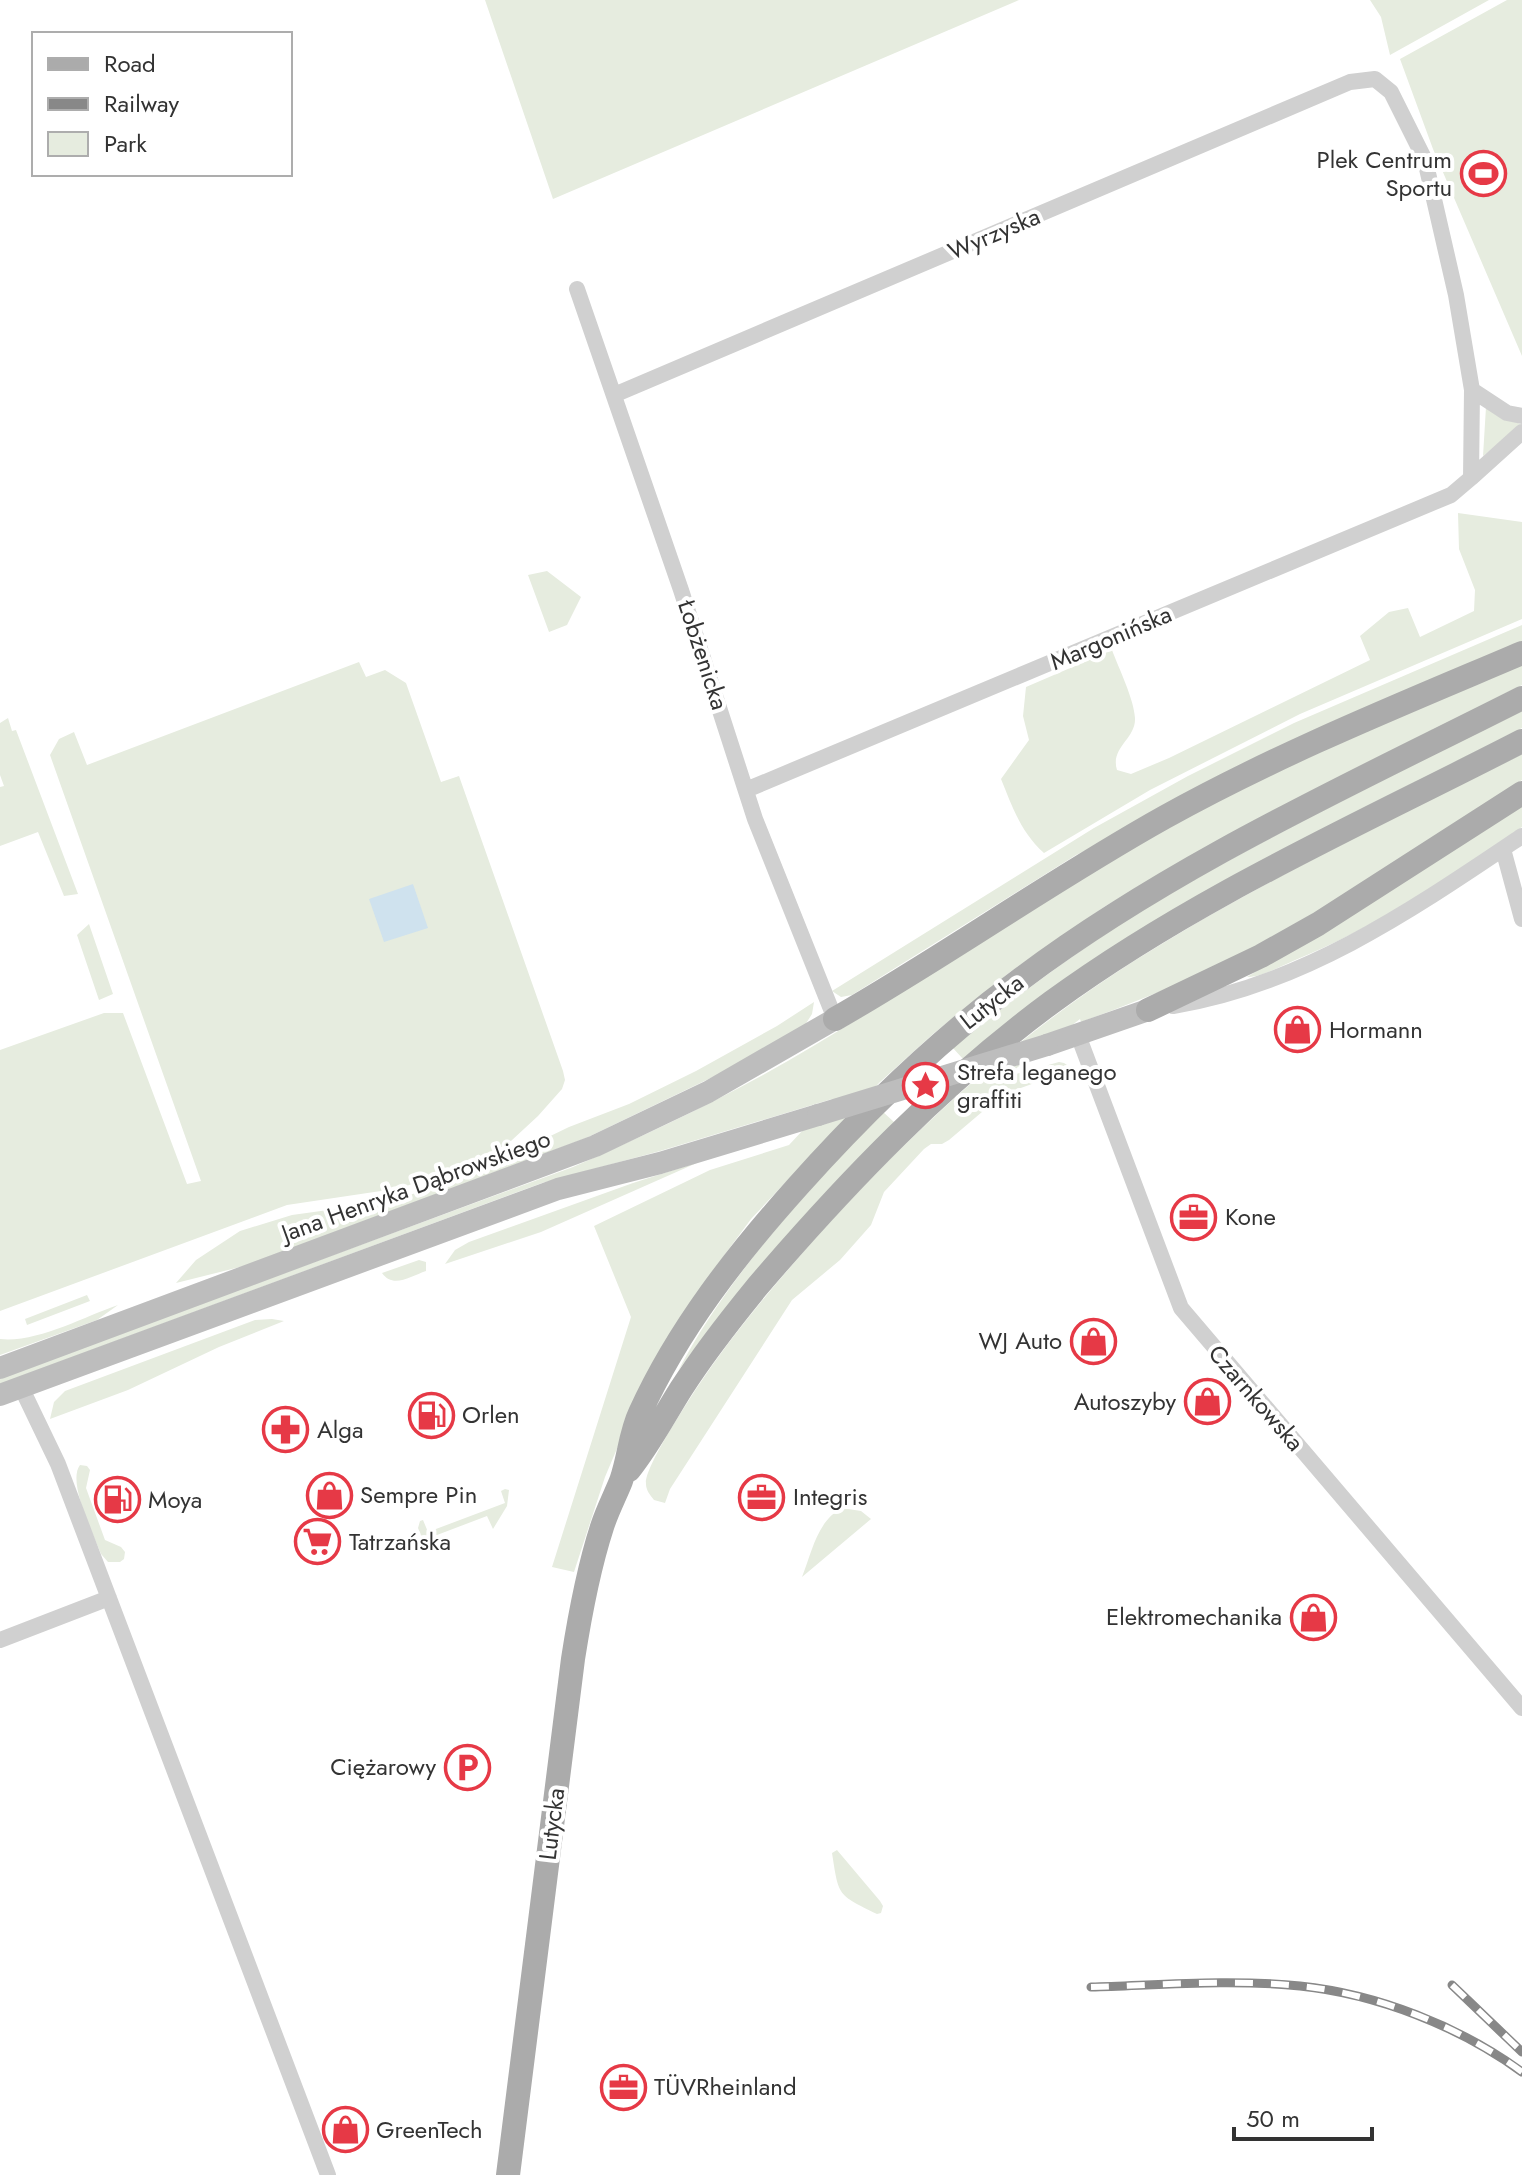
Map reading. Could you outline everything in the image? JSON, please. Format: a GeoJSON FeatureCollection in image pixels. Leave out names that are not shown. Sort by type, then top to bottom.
{"type":"FeatureCollection","features":[{"type":"Feature","properties":{"kind":"main road"},"geometry":{"type":"LineString","coordinates":[[835,1019],[1101,854],[1197,800],[1313,743],[1522,653]]}},
{"type":"Feature","properties":{"kind":"main road","name":"Lutycka"},"geometry":{"type":"LineString","coordinates":[[508,2175],[578,1630],[596,1546],[622,1478],[642,1407],[668,1359],[704,1304],[753,1238],[871,1107],[938,1045],[1023,977],[1142,897],[1282,820],[1522,698]]}},
{"type":"Feature","properties":{"kind":"main road","name":"Lutycka"},"geometry":{"type":"LineString","coordinates":[[622,1478],[699,1362],[777,1264],[899,1133],[998,1044],[1075,986],[1155,934],[1296,856],[1522,741]]}},
{"type":"Feature","properties":{"kind":"main road"},"geometry":{"type":"LineString","coordinates":[[10,1391],[545,1194],[818,1115],[1047,1045],[1148,1010],[1249,962],[1318,924],[1522,793]]}},
{"type":"Feature","properties":{"kind":"main road","name":"Jana Henryka Dąbrowskiego"},"geometry":{"type":"LineString","coordinates":[[0,1368],[595,1146],[708,1092],[835,1019]]}},
{"type":"Feature","properties":{"kind":"street","name":"Wyrzyska"},"geometry":{"type":"LineString","coordinates":[[614,395],[1350,82],[1375,79],[1391,92],[1425,160],[1453,280],[1472,390]]}},
{"type":"Feature","properties":{"kind":"street","name":"Łobżenicka"},"geometry":{"type":"LineString","coordinates":[[577,289],[755,819],[835,1019]]}},
{"type":"Feature","properties":{"kind":"street"},"geometry":{"type":"LineString","coordinates":[[1472,390],[1507,413],[1522,416]]}},
{"type":"Feature","properties":{"kind":"street"},"geometry":{"type":"LineString","coordinates":[[1471,478],[1472,390]]}},
{"type":"Feature","properties":{"kind":"street","name":"Margonińska"},"geometry":{"type":"LineString","coordinates":[[746,790],[1451,495],[1522,432]]}},
{"type":"Feature","properties":{"kind":"street"},"geometry":{"type":"LineString","coordinates":[[1148,1010],[1239,991],[1305,966],[1401,915],[1522,836]]}},
{"type":"Feature","properties":{"kind":"street"},"geometry":{"type":"LineString","coordinates":[[1503,849],[1522,919]]}},
{"type":"Feature","properties":{"kind":"street","name":"Czarnkowska"},"geometry":{"type":"LineString","coordinates":[[1078,1035],[1181,1308],[1522,1708]]}},
{"type":"Feature","properties":{"kind":"street"},"geometry":{"type":"LineString","coordinates":[[10,1391],[58,1464],[328,2175]]}},
{"type":"Feature","properties":{"kind":"street"},"geometry":{"type":"LineString","coordinates":[[0,1640],[109,1598]]}},
{"type":"Feature","properties":{"kind":"green space"},"geometry":{"type":"Polygon","coordinates":[[[485,0],[1019,0],[553,199],[485,0]]]}},
{"type":"Feature","properties":{"kind":"green space"},"geometry":{"type":"Polygon","coordinates":[[[1370,0],[1489,0],[1390,55],[1381,17],[1370,0]]]}},
{"type":"Feature","properties":{"kind":"green space","name":"Plek Centrum Sportu"},"geometry":{"type":"Polygon","coordinates":[[[1507,0],[1522,0],[1522,356],[1433,149],[1400,59],[1507,0]]]}},
{"type":"Feature","properties":{"kind":"green space"},"geometry":{"type":"Polygon","coordinates":[[[1486,407],[1522,425],[1483,456],[1486,407]]]}},
{"type":"Feature","properties":{"kind":"green space"},"geometry":{"type":"Polygon","coordinates":[[[1458,513],[1522,522],[1522,619],[1300,714],[1150,790],[1044,853],[1029,837],[1001,779],[1029,740],[1023,716],[1026,687],[1112,650],[1135,718],[1132,732],[1117,755],[1117,770],[1131,774],[1370,660],[1360,636],[1389,612],[1408,608],[1420,637],[1474,611],[1475,590],[1459,549],[1458,513]]]}},
{"type":"Feature","properties":{"kind":"green space"},"geometry":{"type":"Polygon","coordinates":[[[547,571],[581,597],[567,625],[549,632],[528,575],[547,571]]]}},
{"type":"Feature","properties":{"kind":"green space"},"geometry":{"type":"Polygon","coordinates":[[[1522,625],[1522,641],[1076,855],[852,995],[841,997],[832,991],[1094,828],[1188,776],[1294,723],[1522,625]]]}},
{"type":"Feature","properties":{"kind":"green space"},"geometry":{"type":"Polygon","coordinates":[[[359,662],[366,677],[385,670],[406,683],[441,782],[459,776],[563,1071],[565,1080],[562,1089],[499,1152],[401,1188],[287,1205],[0,1311],[0,1050],[104,1013],[123,1013],[187,1184],[201,1181],[50,755],[59,739],[74,732],[87,765],[359,662]]]}},
{"type":"Feature","properties":{"kind":"green space"},"geometry":{"type":"Polygon","coordinates":[[[1522,664],[1522,685],[1330,783],[1107,905],[1010,972],[933,1034],[880,1082],[751,1219],[709,1276],[643,1387],[605,1477],[574,1572],[552,1567],[631,1317],[594,1226],[710,1170],[789,1145],[832,1099],[542,1183],[0,1384],[0,1379],[39,1363],[573,1167],[645,1135],[740,1088],[815,1045],[1124,853],[1218,800],[1303,758],[1522,664]]]}},
{"type":"Feature","properties":{"kind":"green space"},"geometry":{"type":"Polygon","coordinates":[[[1522,710],[1522,728],[1353,814],[963,1059],[952,1047],[1077,953],[1156,902],[1291,827],[1522,710]]]}},
{"type":"Feature","properties":{"kind":"green space"},"geometry":{"type":"Polygon","coordinates":[[[8,718],[12,731],[16,730],[78,894],[64,896],[38,832],[0,846],[0,787],[4,786],[0,775],[0,723],[8,718]]]}},
{"type":"Feature","properties":{"kind":"green space"},"geometry":{"type":"Polygon","coordinates":[[[1522,754],[1522,780],[1366,882],[1224,963],[1130,1004],[1081,1022],[1080,1019],[1005,1077],[1059,1062],[1073,1069],[1002,1095],[949,1140],[924,1149],[884,1192],[871,1225],[840,1260],[792,1300],[670,1489],[665,1503],[654,1500],[646,1484],[652,1465],[666,1436],[725,1348],[787,1271],[855,1195],[968,1086],[1090,990],[1181,932],[1325,853],[1522,754]]]}},
{"type":"Feature","properties":{"kind":"green space"},"geometry":{"type":"Polygon","coordinates":[[[1522,806],[1522,827],[1411,900],[1323,948],[1270,971],[1247,977],[1522,806]]]}},
{"type":"Feature","properties":{"kind":"green space"},"geometry":{"type":"Polygon","coordinates":[[[89,924],[113,994],[99,1000],[77,935],[89,924]]]}},
{"type":"Feature","properties":{"kind":"green space"},"geometry":{"type":"Polygon","coordinates":[[[814,1002],[812,1014],[805,1025],[719,1074],[586,1138],[244,1266],[176,1283],[196,1260],[240,1231],[292,1215],[386,1202],[446,1184],[569,1127],[629,1104],[696,1071],[814,1002]]]}},
{"type":"Feature","properties":{"kind":"green space"},"geometry":{"type":"Polygon","coordinates":[[[882,1111],[894,1122],[716,1320],[678,1371],[721,1300],[771,1235],[882,1111]]]}},
{"type":"Feature","properties":{"kind":"green space"},"geometry":{"type":"Polygon","coordinates":[[[699,1162],[541,1232],[445,1264],[455,1250],[469,1242],[699,1162]]]}},
{"type":"Feature","properties":{"kind":"green space"},"geometry":{"type":"Polygon","coordinates":[[[419,1260],[426,1262],[426,1271],[408,1278],[391,1280],[382,1273],[419,1260]]]}},
{"type":"Feature","properties":{"kind":"green space"},"geometry":{"type":"Polygon","coordinates":[[[87,1295],[90,1301],[27,1325],[25,1319],[87,1295]]]}},
{"type":"Feature","properties":{"kind":"green space"},"geometry":{"type":"Polygon","coordinates":[[[118,1305],[97,1320],[0,1355],[0,1339],[44,1333],[118,1305]]]}},
{"type":"Feature","properties":{"kind":"green space"},"geometry":{"type":"Polygon","coordinates":[[[255,1320],[284,1321],[219,1347],[128,1390],[50,1419],[54,1402],[65,1391],[255,1320]]]}},
{"type":"Feature","properties":{"kind":"green space"},"geometry":{"type":"Polygon","coordinates":[[[80,1465],[90,1470],[86,1488],[105,1540],[125,1552],[120,1562],[108,1562],[101,1554],[79,1495],[77,1473],[80,1465]]]}},
{"type":"Feature","properties":{"kind":"green space"},"geometry":{"type":"Polygon","coordinates":[[[509,1490],[507,1506],[493,1529],[487,1516],[437,1535],[441,1548],[431,1551],[426,1548],[418,1528],[420,1521],[423,1520],[428,1532],[505,1503],[501,1491],[509,1490]]]}},
{"type":"Feature","properties":{"kind":"green space"},"geometry":{"type":"Polygon","coordinates":[[[842,1508],[861,1511],[871,1519],[802,1577],[821,1529],[842,1508]]]}},
{"type":"Feature","properties":{"kind":"green space"},"geometry":{"type":"Polygon","coordinates":[[[837,1850],[880,1901],[883,1906],[881,1913],[877,1914],[847,1898],[842,1892],[832,1853],[837,1850]]]}},
{"type":"Feature","properties":{"kind":"water"},"geometry":{"type":"Polygon","coordinates":[[[413,884],[428,928],[384,942],[369,899],[413,884]]]}},
{"type":"Feature","properties":{"kind":"railway"},"geometry":{"type":"LineString","coordinates":[[1091,1987],[1248,1983],[1329,1990],[1416,2015],[1472,2040],[1522,2072]]}},
{"type":"Feature","properties":{"kind":"railway"},"geometry":{"type":"LineString","coordinates":[[1452,1985],[1522,2052]]}},
{"type":"Feature","properties":{"kind":"place","name":"Plek Centrum Sportu"},"geometry":{"type":"Point","coordinates":[1483,174]}},
{"type":"Feature","properties":{"kind":"place","name":"Hormann"},"geometry":{"type":"Point","coordinates":[1298,1030]}},
{"type":"Feature","properties":{"kind":"place","name":"Strefa leganego graffiti"},"geometry":{"type":"Point","coordinates":[926,1086]}},
{"type":"Feature","properties":{"kind":"place","name":"Kone"},"geometry":{"type":"Point","coordinates":[1194,1217]}},
{"type":"Feature","properties":{"kind":"place","name":"WJ Auto"},"geometry":{"type":"Point","coordinates":[1093,1341]}},
{"type":"Feature","properties":{"kind":"place","name":"Autoszyby"},"geometry":{"type":"Point","coordinates":[1207,1402]}},
{"type":"Feature","properties":{"kind":"place","name":"Orlen"},"geometry":{"type":"Point","coordinates":[431,1415]}},
{"type":"Feature","properties":{"kind":"place","name":"Alga"},"geometry":{"type":"Point","coordinates":[286,1430]}},
{"type":"Feature","properties":{"kind":"place","name":"Sempre Pin"},"geometry":{"type":"Point","coordinates":[329,1495]}},
{"type":"Feature","properties":{"kind":"place","name":"Integris"},"geometry":{"type":"Point","coordinates":[762,1497]}},
{"type":"Feature","properties":{"kind":"place","name":"Moya"},"geometry":{"type":"Point","coordinates":[117,1500]}},
{"type":"Feature","properties":{"kind":"place","name":"Tatrzańska"},"geometry":{"type":"Point","coordinates":[318,1542]}},
{"type":"Feature","properties":{"kind":"place","name":"Elektromechanika"},"geometry":{"type":"Point","coordinates":[1313,1617]}},
{"type":"Feature","properties":{"kind":"place","name":"Ciężarowy"},"geometry":{"type":"Point","coordinates":[467,1767]}},
{"type":"Feature","properties":{"kind":"place","name":"TÜVRheinland"},"geometry":{"type":"Point","coordinates":[623,2087]}},
{"type":"Feature","properties":{"kind":"place","name":"GreenTech"},"geometry":{"type":"Point","coordinates":[345,2130]}}]}
